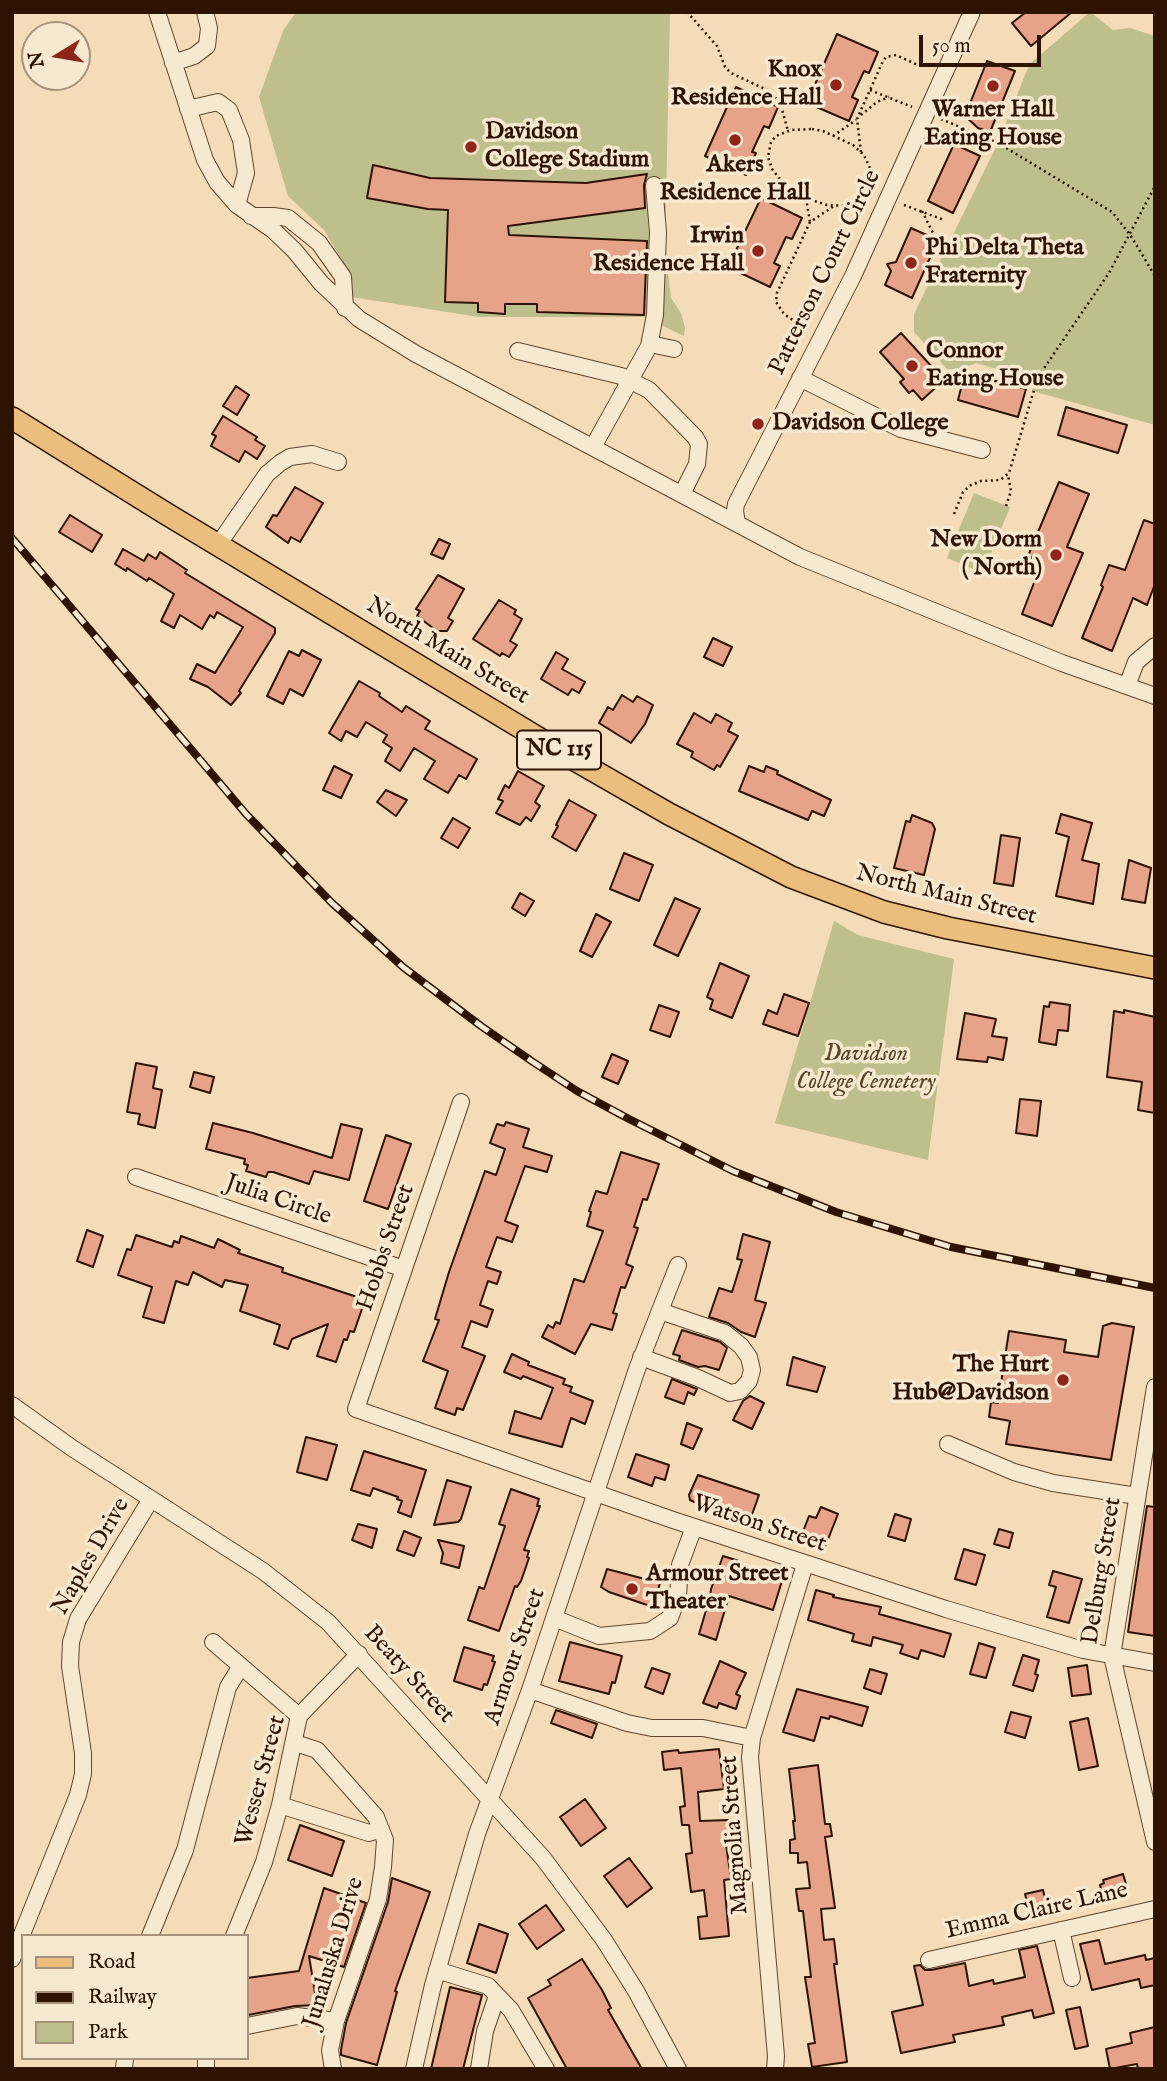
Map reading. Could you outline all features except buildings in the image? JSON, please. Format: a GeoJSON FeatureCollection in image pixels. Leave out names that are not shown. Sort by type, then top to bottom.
{"type":"FeatureCollection","features":[{"type":"Feature","properties":{"kind":"main road","name":"North Main Street"},"geometry":{"type":"LineString","coordinates":[[12,418],[568,756],[669,814],[791,877],[884,912],[948,929],[1155,968]]}},
{"type":"Feature","properties":{"kind":"street"},"geometry":{"type":"LineString","coordinates":[[157,12],[205,160],[217,182],[237,205],[273,230],[294,250],[321,284],[359,319],[416,354],[800,557],[1062,663],[1155,695]]}},
{"type":"Feature","properties":{"kind":"street"},"geometry":{"type":"LineString","coordinates":[[173,63],[194,56],[207,46],[209,28],[205,12]]}},
{"type":"Feature","properties":{"kind":"street","name":"Patterson Court Circle"},"geometry":{"type":"LineString","coordinates":[[737,523],[736,504],[853,276],[972,12]]}},
{"type":"Feature","properties":{"kind":"street"},"geometry":{"type":"LineString","coordinates":[[188,109],[218,102],[229,110],[241,140],[246,173],[237,205]]}},
{"type":"Feature","properties":{"kind":"street"},"geometry":{"type":"LineString","coordinates":[[593,447],[649,344],[655,315],[659,232],[654,185]]}},
{"type":"Feature","properties":{"kind":"street"},"geometry":{"type":"LineString","coordinates":[[251,216],[288,218],[319,243],[343,277],[345,307]]}},
{"type":"Feature","properties":{"kind":"street"},"geometry":{"type":"LineString","coordinates":[[649,344],[674,349]]}},
{"type":"Feature","properties":{"kind":"street"},"geometry":{"type":"LineString","coordinates":[[518,351],[631,380],[649,390],[699,444],[699,457],[682,494]]}},
{"type":"Feature","properties":{"kind":"street"},"geometry":{"type":"LineString","coordinates":[[800,378],[901,429],[982,450]]}},
{"type":"Feature","properties":{"kind":"street"},"geometry":{"type":"LineString","coordinates":[[218,545],[267,474],[280,463],[290,457],[312,454],[338,462]]}},
{"type":"Feature","properties":{"kind":"street"},"geometry":{"type":"LineString","coordinates":[[1127,686],[1136,662],[1155,646]]}},
{"type":"Feature","properties":{"kind":"street","name":"Hobbs Street"},"geometry":{"type":"LineString","coordinates":[[356,1409],[461,1102]]}},
{"type":"Feature","properties":{"kind":"street","name":"Julia Circle"},"geometry":{"type":"LineString","coordinates":[[136,1177],[404,1269]]}},
{"type":"Feature","properties":{"kind":"street","name":"Armour Street"},"geometry":{"type":"LineString","coordinates":[[414,2069],[437,1970],[466,1871],[641,1357],[678,1265]]}},
{"type":"Feature","properties":{"kind":"street"},"geometry":{"type":"LineString","coordinates":[[641,1357],[698,1378],[730,1394],[740,1391],[749,1381],[752,1370],[749,1357],[741,1346],[725,1333],[660,1311]]}},
{"type":"Feature","properties":{"kind":"street","name":"Delburg Street"},"geometry":{"type":"LineString","coordinates":[[1155,1387],[1112,1656],[1155,1842]]}},
{"type":"Feature","properties":{"kind":"street","name":"Beaty Street"},"geometry":{"type":"LineString","coordinates":[[12,1405],[72,1448],[264,1571],[328,1622],[543,1858],[604,1940],[636,1990],[678,2069]]}},
{"type":"Feature","properties":{"kind":"street","name":"Watson Street"},"geometry":{"type":"LineString","coordinates":[[356,1409],[805,1564],[1083,1650],[1155,1663]]}},
{"type":"Feature","properties":{"kind":"street"},"geometry":{"type":"LineString","coordinates":[[948,1444],[1014,1472],[1053,1483],[1137,1496]]}},
{"type":"Feature","properties":{"kind":"street","name":"Naples Drive"},"geometry":{"type":"LineString","coordinates":[[22,1934],[78,1795],[83,1774],[83,1753],[70,1666],[71,1642],[78,1619],[151,1499]]}},
{"type":"Feature","properties":{"kind":"street"},"geometry":{"type":"LineString","coordinates":[[554,1618],[599,1636],[650,1631],[670,1618],[678,1596],[680,1565],[694,1527]]}},
{"type":"Feature","properties":{"kind":"street","name":"Magnolia Street"},"geometry":{"type":"LineString","coordinates":[[775,2069],[750,1757],[752,1738],[805,1564]]}},
{"type":"Feature","properties":{"kind":"street"},"geometry":{"type":"LineString","coordinates":[[213,1642],[299,1716]]}},
{"type":"Feature","properties":{"kind":"street","name":"Wesser Street"},"geometry":{"type":"LineString","coordinates":[[235,1934],[264,1862],[295,1743],[299,1716],[359,1654]]}},
{"type":"Feature","properties":{"kind":"street"},"geometry":{"type":"LineString","coordinates":[[151,1934],[185,1850],[228,1687],[242,1666]]}},
{"type":"Feature","properties":{"kind":"street"},"geometry":{"type":"LineString","coordinates":[[530,1689],[627,1723],[652,1728],[703,1728],[752,1738]]}},
{"type":"Feature","properties":{"kind":"street"},"geometry":{"type":"LineString","coordinates":[[280,1805],[369,1833],[381,1829],[376,1817],[317,1750],[295,1743]]}},
{"type":"Feature","properties":{"kind":"street","name":"Junaluska Drive"},"geometry":{"type":"LineString","coordinates":[[332,2069],[330,2050],[336,2021],[378,1899],[383,1867],[384,1840],[381,1829]]}},
{"type":"Feature","properties":{"kind":"street","name":"Emma Claire Lane"},"geometry":{"type":"LineString","coordinates":[[929,1960],[1155,1909]]}},
{"type":"Feature","properties":{"kind":"street"},"geometry":{"type":"LineString","coordinates":[[1061,1930],[1072,1978]]}},
{"type":"Feature","properties":{"kind":"street","name":"Naples Drive"},"geometry":{"type":"LineString","coordinates":[[12,1959],[21,1937]]}},
{"type":"Feature","properties":{"kind":"street"},"geometry":{"type":"LineString","coordinates":[[437,1970],[488,1986],[511,2010],[546,2069]]}},
{"type":"Feature","properties":{"kind":"street"},"geometry":{"type":"LineString","coordinates":[[479,2069],[485,2031],[498,1996]]}},
{"type":"Feature","properties":{"kind":"street"},"geometry":{"type":"LineString","coordinates":[[248,2026],[297,2016],[336,2021]]}},
{"type":"Feature","properties":{"kind":"path"},"geometry":{"type":"LineString","coordinates":[[687,12],[717,46],[725,67],[731,73],[767,90],[780,102],[788,131]]}},
{"type":"Feature","properties":{"kind":"path"},"geometry":{"type":"LineString","coordinates":[[861,152],[857,119],[886,57],[901,56],[918,65]]}},
{"type":"Feature","properties":{"kind":"path"},"geometry":{"type":"LineString","coordinates":[[870,90],[998,144],[1112,212],[1131,236],[1155,276]]}},
{"type":"Feature","properties":{"kind":"path"},"geometry":{"type":"LineString","coordinates":[[832,136],[857,119],[870,106],[890,97]]}},
{"type":"Feature","properties":{"kind":"path"},"geometry":{"type":"LineString","coordinates":[[812,129],[832,136],[853,145],[869,162],[875,179],[870,195],[859,203],[834,206],[806,198],[789,189],[772,169],[768,157],[771,142],[776,136],[788,131],[812,129]]}},
{"type":"Feature","properties":{"kind":"path"},"geometry":{"type":"LineString","coordinates":[[1006,506],[1011,491],[1008,475],[1038,377],[1110,274],[1155,186]]}},
{"type":"Feature","properties":{"kind":"path"},"geometry":{"type":"LineString","coordinates":[[806,198],[810,222]]}},
{"type":"Feature","properties":{"kind":"path"},"geometry":{"type":"LineString","coordinates":[[898,202],[944,220]]}},
{"type":"Feature","properties":{"kind":"path"},"geometry":{"type":"LineString","coordinates":[[809,331],[784,314],[776,297],[810,222],[834,206]]}},
{"type":"Feature","properties":{"kind":"path"},"geometry":{"type":"LineString","coordinates":[[922,211],[933,233]]}},
{"type":"Feature","properties":{"kind":"path"},"geometry":{"type":"LineString","coordinates":[[954,514],[963,492],[971,485],[981,481],[1000,480],[1008,475]]}},
{"type":"Feature","properties":{"kind":"green space","name":"Davidson College Stadium"},"geometry":{"type":"Polygon","coordinates":[[[296,12],[670,12],[665,248],[671,298],[681,313],[684,336],[644,317],[479,317],[352,297],[347,269],[324,230],[288,196],[259,97],[283,31],[296,12]]]}},
{"type":"Feature","properties":{"kind":"green space"},"geometry":{"type":"Polygon","coordinates":[[[1090,12],[1113,30],[1130,28],[1155,36],[1155,425],[1032,391],[1036,380],[976,363],[961,369],[947,369],[914,332],[914,314],[998,143],[1027,70],[1032,62],[1090,12]]]}},
{"type":"Feature","properties":{"kind":"green space"},"geometry":{"type":"Polygon","coordinates":[[[974,493],[1010,507],[983,573],[947,558],[974,493]]]}},
{"type":"Feature","properties":{"kind":"green space","name":"Davidson College Cemetery"},"geometry":{"type":"Polygon","coordinates":[[[834,921],[858,935],[954,959],[928,1160],[775,1123],[834,921]]]}},
{"type":"Feature","properties":{"kind":"railway"},"geometry":{"type":"LineString","coordinates":[[12,538],[246,814],[332,903],[403,967],[481,1026],[577,1091],[733,1171],[836,1212],[951,1247],[1155,1288]]}},
{"type":"Feature","properties":{"kind":"place","name":"Knox Residence Hall"},"geometry":{"type":"Point","coordinates":[836,85]}},
{"type":"Feature","properties":{"kind":"place","name":"Warner Hall Eating House"},"geometry":{"type":"Point","coordinates":[993,86]}},
{"type":"Feature","properties":{"kind":"place","name":"Akers Residence Hall"},"geometry":{"type":"Point","coordinates":[735,140]}},
{"type":"Feature","properties":{"kind":"place","name":"Davidson College Stadium"},"geometry":{"type":"Point","coordinates":[471,147]}},
{"type":"Feature","properties":{"kind":"place","name":"Irwin Residence Hall"},"geometry":{"type":"Point","coordinates":[758,251]}},
{"type":"Feature","properties":{"kind":"place","name":"Phi Delta Theta Fraternity"},"geometry":{"type":"Point","coordinates":[911,263]}},
{"type":"Feature","properties":{"kind":"place","name":"Connor Eating House"},"geometry":{"type":"Point","coordinates":[912,366]}},
{"type":"Feature","properties":{"kind":"place","name":"Davidson College"},"geometry":{"type":"Point","coordinates":[758,424]}},
{"type":"Feature","properties":{"kind":"place","name":"New Dorm ( North)"},"geometry":{"type":"Point","coordinates":[1056,555]}},
{"type":"Feature","properties":{"kind":"place","name":"The Hurt Hub@Davidson"},"geometry":{"type":"Point","coordinates":[1063,1380]}},
{"type":"Feature","properties":{"kind":"place","name":"Armour Street Theater"},"geometry":{"type":"Point","coordinates":[632,1589]}}]}
